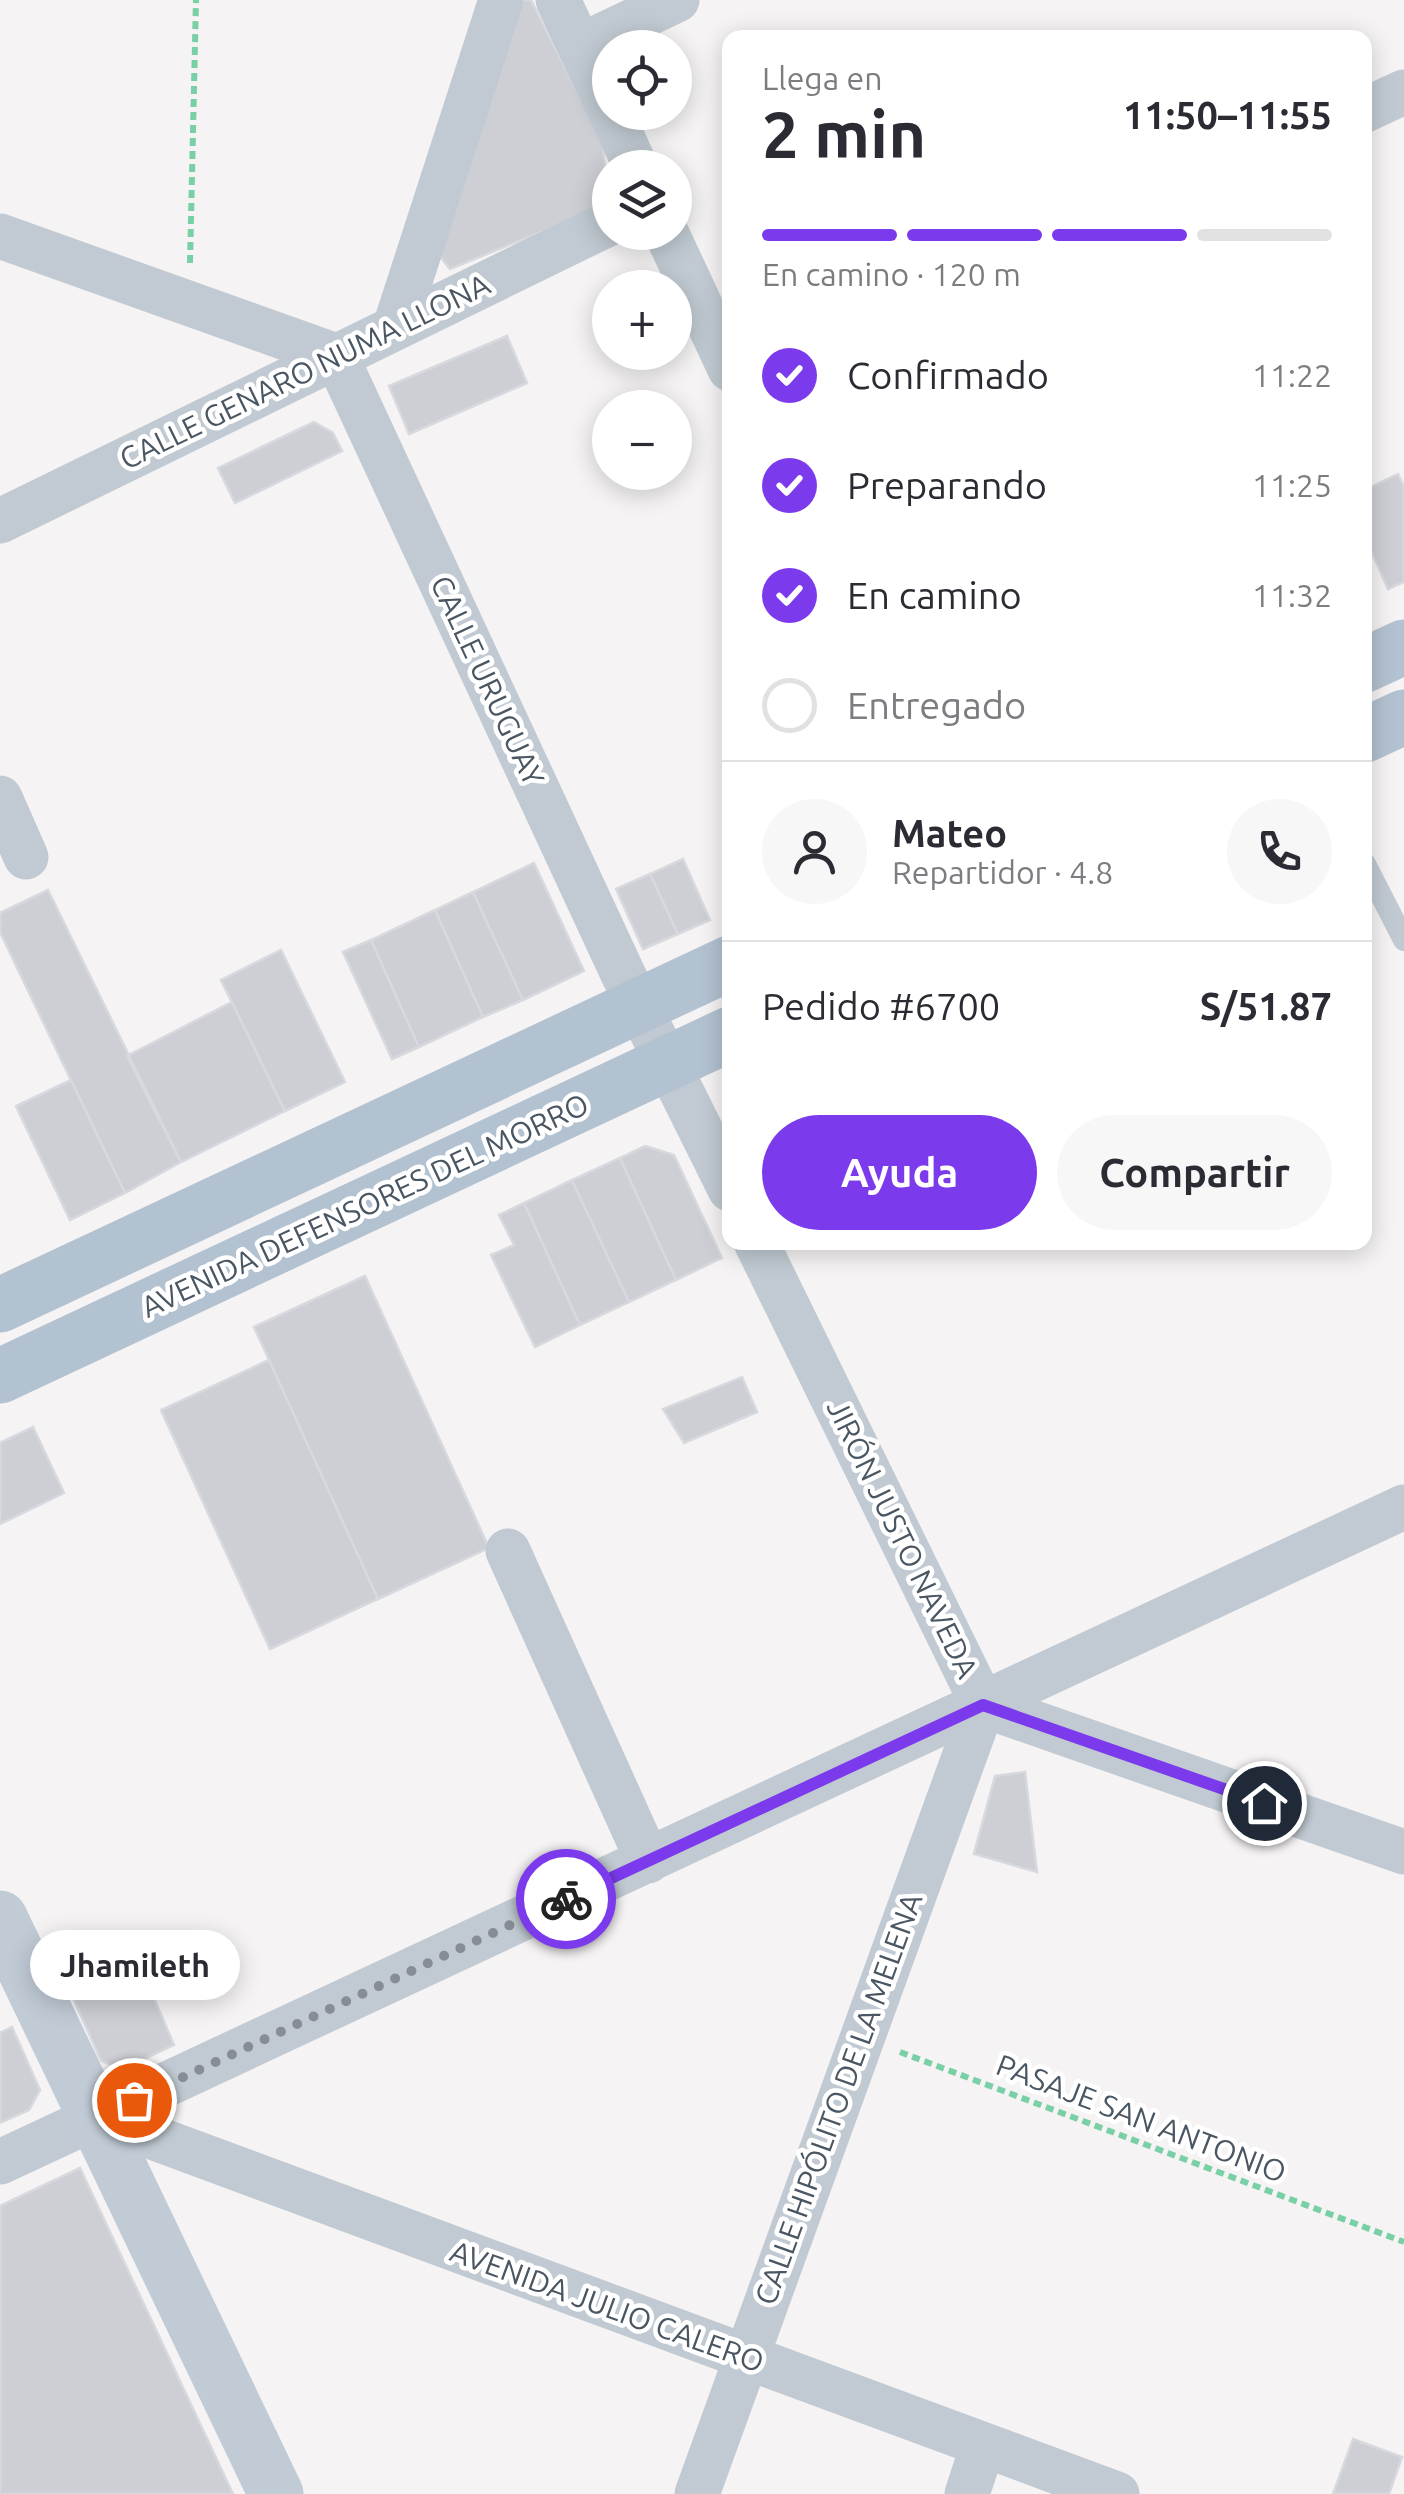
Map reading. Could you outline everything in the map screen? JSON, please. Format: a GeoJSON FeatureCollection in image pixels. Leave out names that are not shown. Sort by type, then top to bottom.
{"type":"FeatureCollection","features":[{"type":"Feature","properties":{"kind":"main road"},"geometry":{"type":"LineString","coordinates":[[1372,663],[1404,647]]}},
{"type":"Feature","properties":{"kind":"main road"},"geometry":{"type":"LineString","coordinates":[[1372,732],[1404,716]]}},
{"type":"Feature","properties":{"kind":"main road"},"geometry":{"type":"LineString","coordinates":[[0,1305],[722,968]]}},
{"type":"Feature","properties":{"kind":"main road","name":"AVENIDA DEFENSORES DEL MORRO"},"geometry":{"type":"LineString","coordinates":[[0,1376],[722,1038]]}},
{"type":"Feature","properties":{"kind":"street"},"geometry":{"type":"LineString","coordinates":[[395,327],[501,0]]}},
{"type":"Feature","properties":{"kind":"street"},"geometry":{"type":"LineString","coordinates":[[558,0],[592,72]]}},
{"type":"Feature","properties":{"kind":"street"},"geometry":{"type":"LineString","coordinates":[[580,46],[677,0]]}},
{"type":"Feature","properties":{"kind":"street"},"geometry":{"type":"LineString","coordinates":[[1372,107],[1404,92]]}},
{"type":"Feature","properties":{"kind":"street","name":"CALLE GENARO NUMA LLONA"},"geometry":{"type":"LineString","coordinates":[[0,521],[592,232]]}},
{"type":"Feature","properties":{"kind":"street"},"geometry":{"type":"LineString","coordinates":[[0,236],[336,356]]}},
{"type":"Feature","properties":{"kind":"street"},"geometry":{"type":"LineString","coordinates":[[674,250],[722,351]]}},
{"type":"Feature","properties":{"kind":"street","name":"CALLE URUGUAY"},"geometry":{"type":"LineString","coordinates":[[336,356],[640,1006]]}},
{"type":"Feature","properties":{"kind":"street"},"geometry":{"type":"LineString","coordinates":[[0,798],[26,857]]}},
{"type":"Feature","properties":{"kind":"street"},"geometry":{"type":"LineString","coordinates":[[640,1006],[722,1173]]}},
{"type":"Feature","properties":{"kind":"street","name":"JIRÓN JUSTO NAVEDA"},"geometry":{"type":"LineString","coordinates":[[760,1250],[983,1705],[1404,1852]]}},
{"type":"Feature","properties":{"kind":"street"},"geometry":{"type":"LineString","coordinates":[[0,2162],[1404,1507]]}},
{"type":"Feature","properties":{"kind":"street"},"geometry":{"type":"LineString","coordinates":[[508,1551],[648,1861]]}},
{"type":"Feature","properties":{"kind":"street","name":"CALLE HIPÓLITO DE LA MELENA"},"geometry":{"type":"LineString","coordinates":[[697,2494],[983,1705]]}},
{"type":"Feature","properties":{"kind":"street"},"geometry":{"type":"LineString","coordinates":[[0,1918],[276,2494]]}},
{"type":"Feature","properties":{"kind":"street","name":"AVENIDA JULIO CALERO"},"geometry":{"type":"LineString","coordinates":[[98,2117],[1118,2494]]}},
{"type":"Feature","properties":{"kind":"street"},"geometry":{"type":"LineString","coordinates":[[967,2494],[983,2446]]}},
{"type":"Feature","properties":{"kind":"lane"},"geometry":{"type":"LineString","coordinates":[[1372,878],[1404,940]]}},
{"type":"Feature","properties":{"kind":"path"},"geometry":{"type":"LineString","coordinates":[[190,304],[196,0]]}},
{"type":"Feature","properties":{"kind":"path","name":"PASAJE SAN ANTONIO"},"geometry":{"type":"LineString","coordinates":[[862,2038],[1404,2242]]}},
{"type":"Feature","properties":{"kind":"building"},"geometry":{"type":"Polygon","coordinates":[[[509,0],[531,0],[592,121],[592,130],[596,130],[602,141],[603,150],[592,150],[592,211],[450,269],[434,249],[509,0]]]}},
{"type":"Feature","properties":{"kind":"building"},"geometry":{"type":"Polygon","coordinates":[[[507,336],[527,383],[409,434],[389,386],[507,336]]]}},
{"type":"Feature","properties":{"kind":"building"},"geometry":{"type":"Polygon","coordinates":[[[314,422],[333,433],[342,451],[235,503],[218,468],[314,422]]]}},
{"type":"Feature","properties":{"kind":"building"},"geometry":{"type":"Polygon","coordinates":[[[1398,474],[1404,487],[1404,582],[1388,589],[1372,553],[1372,487],[1398,474]]]}},
{"type":"Feature","properties":{"kind":"building"},"geometry":{"type":"Polygon","coordinates":[[[683,859],[710,920],[678,934],[650,874],[683,859]]]}},
{"type":"Feature","properties":{"kind":"building"},"geometry":{"type":"Polygon","coordinates":[[[534,863],[584,971],[523,1000],[473,892],[534,863]]]}},
{"type":"Feature","properties":{"kind":"building"},"geometry":{"type":"Polygon","coordinates":[[[650,874],[678,934],[643,949],[616,889],[650,874]]]}},
{"type":"Feature","properties":{"kind":"building"},"geometry":{"type":"Polygon","coordinates":[[[48,890],[181,1162],[125,1193],[0,932],[0,913],[48,890]]]}},
{"type":"Feature","properties":{"kind":"building"},"geometry":{"type":"Polygon","coordinates":[[[473,892],[523,1000],[483,1017],[435,910],[473,892]]]}},
{"type":"Feature","properties":{"kind":"building"},"geometry":{"type":"Polygon","coordinates":[[[435,910],[483,1017],[419,1047],[371,940],[435,910]]]}},
{"type":"Feature","properties":{"kind":"building"},"geometry":{"type":"Polygon","coordinates":[[[371,940],[419,1047],[392,1059],[343,952],[371,940]]]}},
{"type":"Feature","properties":{"kind":"building"},"geometry":{"type":"Polygon","coordinates":[[[281,950],[345,1082],[285,1111],[221,980],[281,950]]]}},
{"type":"Feature","properties":{"kind":"building"},"geometry":{"type":"Polygon","coordinates":[[[232,1002],[285,1111],[181,1162],[127,1056],[232,1002]]]}},
{"type":"Feature","properties":{"kind":"building"},"geometry":{"type":"Polygon","coordinates":[[[71,1080],[125,1193],[70,1220],[16,1106],[71,1080]]]}},
{"type":"Feature","properties":{"kind":"building"},"geometry":{"type":"Polygon","coordinates":[[[645,1146],[674,1155],[722,1258],[676,1280],[620,1158],[645,1146]]]}},
{"type":"Feature","properties":{"kind":"building"},"geometry":{"type":"Polygon","coordinates":[[[620,1158],[676,1280],[629,1302],[572,1180],[620,1158]]]}},
{"type":"Feature","properties":{"kind":"building"},"geometry":{"type":"Polygon","coordinates":[[[572,1180],[629,1302],[580,1325],[524,1203],[572,1180]]]}},
{"type":"Feature","properties":{"kind":"building"},"geometry":{"type":"Polygon","coordinates":[[[524,1203],[580,1325],[535,1347],[491,1255],[514,1245],[499,1215],[524,1203]]]}},
{"type":"Feature","properties":{"kind":"building"},"geometry":{"type":"Polygon","coordinates":[[[365,1276],[489,1548],[378,1599],[254,1327],[365,1276]]]}},
{"type":"Feature","properties":{"kind":"building"},"geometry":{"type":"Polygon","coordinates":[[[269,1360],[378,1599],[270,1649],[161,1410],[269,1360]]]}},
{"type":"Feature","properties":{"kind":"building"},"geometry":{"type":"Polygon","coordinates":[[[742,1377],[757,1412],[684,1443],[663,1409],[742,1377]]]}},
{"type":"Feature","properties":{"kind":"building"},"geometry":{"type":"Polygon","coordinates":[[[33,1427],[64,1493],[0,1524],[0,1443],[33,1427]]]}},
{"type":"Feature","properties":{"kind":"building"},"geometry":{"type":"Polygon","coordinates":[[[1025,1772],[1037,1872],[974,1854],[995,1776],[1025,1772]]]}},
{"type":"Feature","properties":{"kind":"building"},"geometry":{"type":"Polygon","coordinates":[[[139,1963],[174,2045],[123,2069],[101,2061],[71,1993],[139,1963]]]}},
{"type":"Feature","properties":{"kind":"building"},"geometry":{"type":"Polygon","coordinates":[[[12,2027],[40,2090],[29,2110],[0,2123],[0,2033],[12,2027]]]}},
{"type":"Feature","properties":{"kind":"building"},"geometry":{"type":"Polygon","coordinates":[[[80,2168],[233,2494],[0,2494],[0,2206],[80,2168]]]}},
{"type":"Feature","properties":{"kind":"building"},"geometry":{"type":"Polygon","coordinates":[[[1353,2439],[1402,2457],[1389,2494],[1333,2494],[1353,2439]]]}},
{"type":"Feature","properties":{"kind":"way so far"},"geometry":{"type":"LineString","coordinates":[[134,2100],[566,1899]]}},
{"type":"Feature","properties":{"kind":"place","name":"Jhamileth"},"geometry":{"type":"Point","coordinates":[134,2100]}},
{"type":"Feature","properties":{"kind":"route"},"geometry":{"type":"LineString","coordinates":[[566,1899],[983,1705],[1264,1803]]}}]}
